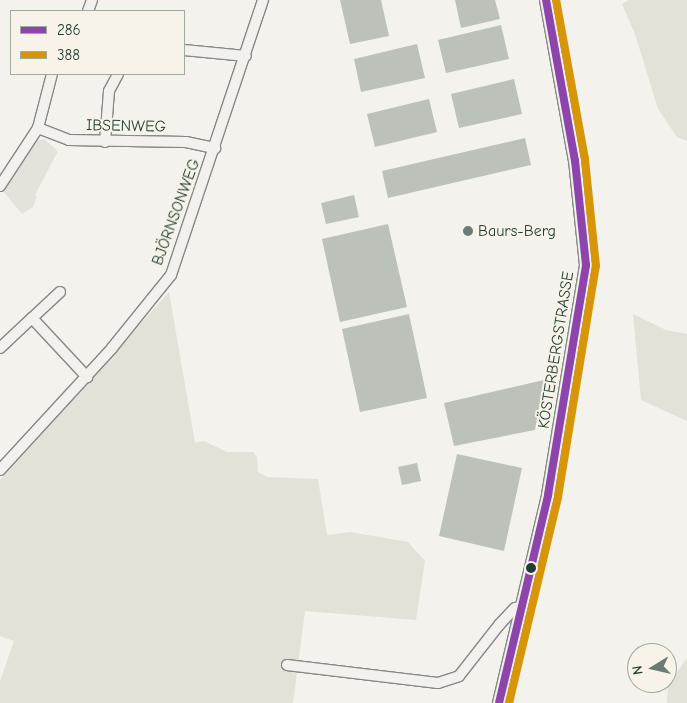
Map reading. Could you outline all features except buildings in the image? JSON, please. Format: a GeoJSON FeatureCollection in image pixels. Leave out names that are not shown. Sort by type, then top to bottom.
{"type":"FeatureCollection","features":[{"type":"Feature","properties":{"kind":"street","name":"BJÖRNSONWEG"},"geometry":{"type":"LineString","coordinates":[[0,470],[86,377],[171,275],[246,56],[263,0]]}},
{"type":"Feature","properties":{"kind":"street","name":"KÖSTERBERGSTRASSE"},"geometry":{"type":"LineString","coordinates":[[499,703],[550,486],[586,265],[575,162],[546,0]]}},
{"type":"Feature","properties":{"kind":"street"},"geometry":{"type":"LineString","coordinates":[[185,50],[246,56]]}},
{"type":"Feature","properties":{"kind":"street"},"geometry":{"type":"LineString","coordinates":[[0,186],[38,128],[52,75]]}},
{"type":"Feature","properties":{"kind":"street"},"geometry":{"type":"LineString","coordinates":[[105,142],[109,91],[117,75]]}},
{"type":"Feature","properties":{"kind":"street","name":"IBSENWEG"},"geometry":{"type":"LineString","coordinates":[[38,128],[69,140],[186,142],[215,148]]}},
{"type":"Feature","properties":{"kind":"street"},"geometry":{"type":"LineString","coordinates":[[0,348],[60,292]]}},
{"type":"Feature","properties":{"kind":"street"},"geometry":{"type":"LineString","coordinates":[[32,318],[86,377]]}},
{"type":"Feature","properties":{"kind":"street"},"geometry":{"type":"LineString","coordinates":[[287,665],[438,682],[459,676],[499,625],[515,608],[523,606]]}},
{"type":"Feature","properties":{"kind":"shaded area"},"geometry":{"type":"Polygon","coordinates":[[[340,0],[381,0],[389,36],[350,44],[340,0]]]}},
{"type":"Feature","properties":{"kind":"shaded area"},"geometry":{"type":"Polygon","coordinates":[[[455,0],[495,0],[500,19],[461,28],[455,0]]]}},
{"type":"Feature","properties":{"kind":"shaded area"},"geometry":{"type":"Polygon","coordinates":[[[629,0],[687,0],[687,141],[677,137],[658,109],[635,34],[622,4],[629,0]]]}},
{"type":"Feature","properties":{"kind":"shaded area"},"geometry":{"type":"Polygon","coordinates":[[[501,25],[509,59],[446,73],[438,40],[501,25]]]}},
{"type":"Feature","properties":{"kind":"shaded area"},"geometry":{"type":"Polygon","coordinates":[[[417,44],[425,78],[361,92],[354,59],[417,44]]]}},
{"type":"Feature","properties":{"kind":"shaded area"},"geometry":{"type":"Polygon","coordinates":[[[514,79],[522,114],[459,128],[451,94],[514,79]]]}},
{"type":"Feature","properties":{"kind":"shaded area"},"geometry":{"type":"Polygon","coordinates":[[[429,99],[437,132],[375,147],[367,114],[429,99]]]}},
{"type":"Feature","properties":{"kind":"shaded area"},"geometry":{"type":"Polygon","coordinates":[[[525,138],[531,165],[388,198],[382,171],[525,138]]]}},
{"type":"Feature","properties":{"kind":"shaded area"},"geometry":{"type":"Polygon","coordinates":[[[44,139],[58,151],[35,195],[37,196],[33,207],[22,214],[3,191],[36,141],[44,139]]]}},
{"type":"Feature","properties":{"kind":"shaded area"},"geometry":{"type":"Polygon","coordinates":[[[354,195],[359,217],[326,224],[321,203],[354,195]]]}},
{"type":"Feature","properties":{"kind":"shaded area"},"geometry":{"type":"Polygon","coordinates":[[[388,224],[407,307],[340,322],[322,239],[388,224]]]}},
{"type":"Feature","properties":{"kind":"shaded area"},"geometry":{"type":"Polygon","coordinates":[[[169,292],[195,443],[204,441],[227,452],[253,452],[257,457],[258,472],[267,477],[318,479],[327,535],[350,532],[408,542],[425,561],[416,620],[305,611],[293,703],[0,703],[0,681],[14,641],[0,636],[0,480],[169,292]]]}},
{"type":"Feature","properties":{"kind":"shaded area"},"geometry":{"type":"Polygon","coordinates":[[[409,314],[427,398],[360,412],[342,329],[409,314]]]}},
{"type":"Feature","properties":{"kind":"shaded area"},"geometry":{"type":"Polygon","coordinates":[[[633,314],[666,330],[687,334],[687,421],[641,400],[633,314]]]}},
{"type":"Feature","properties":{"kind":"shaded area"},"geometry":{"type":"Polygon","coordinates":[[[544,380],[535,430],[454,446],[444,403],[544,380]]]}},
{"type":"Feature","properties":{"kind":"shaded area"},"geometry":{"type":"Polygon","coordinates":[[[457,454],[522,468],[504,551],[439,536],[457,454]]]}},
{"type":"Feature","properties":{"kind":"shaded area"},"geometry":{"type":"Polygon","coordinates":[[[417,463],[421,481],[402,485],[398,467],[417,463]]]}},
{"type":"Feature","properties":{"kind":"shaded area"},"geometry":{"type":"Polygon","coordinates":[[[687,658],[687,703],[667,703],[668,693],[677,693],[677,672],[687,658]]]}},
{"type":"Feature","properties":{"kind":"transit line","name":"286"},"geometry":{"type":"LineString","coordinates":[[499,703],[548,495],[586,265],[575,161],[546,0]]}},
{"type":"Feature","properties":{"kind":"transit line","name":"388"},"geometry":{"type":"LineString","coordinates":[[509,703],[558,497],[596,266],[585,159],[556,0]]}},
{"type":"Feature","properties":{"kind":"place","name":"Baurs-Berg"},"geometry":{"type":"Point","coordinates":[468,231]}}]}
